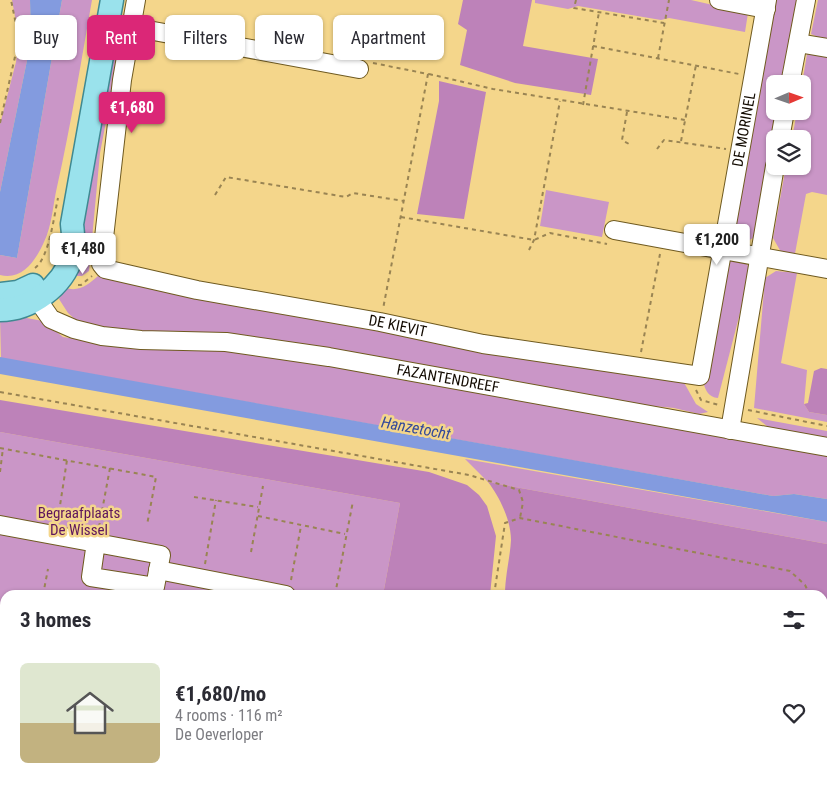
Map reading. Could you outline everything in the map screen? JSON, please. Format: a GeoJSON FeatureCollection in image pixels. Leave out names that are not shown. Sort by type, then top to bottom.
{"type":"FeatureCollection","features":[{"type":"Feature","properties":{"kind":"main road"},"geometry":{"type":"LineString","coordinates":[[109,15],[112,0]]}},
{"type":"Feature","properties":{"kind":"main road"},"geometry":{"type":"LineString","coordinates":[[0,310],[39,292],[48,272],[57,260],[72,224],[101,60]]}},
{"type":"Feature","properties":{"kind":"main road"},"geometry":{"type":"LineString","coordinates":[[0,294],[39,292]]}},
{"type":"Feature","properties":{"kind":"street"},"geometry":{"type":"LineString","coordinates":[[134,15],[136,0]]}},
{"type":"Feature","properties":{"kind":"street","name":"DE MORINEL"},"geometry":{"type":"LineString","coordinates":[[700,376],[767,4],[719,0]]}},
{"type":"Feature","properties":{"kind":"street"},"geometry":{"type":"LineString","coordinates":[[792,75],[806,0]]}},
{"type":"Feature","properties":{"kind":"street"},"geometry":{"type":"LineString","coordinates":[[155,31],[359,69]]}},
{"type":"Feature","properties":{"kind":"street"},"geometry":{"type":"LineString","coordinates":[[798,43],[827,48]]}},
{"type":"Feature","properties":{"kind":"street","name":"DE KIEVIT"},"geometry":{"type":"LineString","coordinates":[[126,60],[101,264],[105,270],[197,290],[380,322],[483,344],[700,376]]}},
{"type":"Feature","properties":{"kind":"street"},"geometry":{"type":"LineString","coordinates":[[730,430],[773,175]]}},
{"type":"Feature","properties":{"kind":"street"},"geometry":{"type":"LineString","coordinates":[[614,238],[663,250],[722,250],[827,269]]}},
{"type":"Feature","properties":{"kind":"street","name":"FAZANTENDREEF"},"geometry":{"type":"LineString","coordinates":[[39,292],[51,319],[67,327],[102,336],[141,340],[226,342],[329,357],[827,447]]}},
{"type":"Feature","properties":{"kind":"street"},"geometry":{"type":"LineString","coordinates":[[0,525],[96,542],[161,555],[155,587],[91,578],[96,542]]}},
{"type":"Feature","properties":{"kind":"street"},"geometry":{"type":"LineString","coordinates":[[158,570],[281,590]]}},
{"type":"Feature","properties":{"kind":"path"},"geometry":{"type":"LineString","coordinates":[[0,124],[19,39],[11,0]]}},
{"type":"Feature","properties":{"kind":"path"},"geometry":{"type":"LineString","coordinates":[[576,0],[574,8],[664,23]]}},
{"type":"Feature","properties":{"kind":"path"},"geometry":{"type":"LineString","coordinates":[[658,58],[669,0]]}},
{"type":"Feature","properties":{"kind":"path"},"geometry":{"type":"LineString","coordinates":[[582,105],[599,12]]}},
{"type":"Feature","properties":{"kind":"path"},"geometry":{"type":"LineString","coordinates":[[593,46],[754,76]]}},
{"type":"Feature","properties":{"kind":"path"},"geometry":{"type":"LineString","coordinates":[[359,69],[373,63],[493,89],[582,105],[685,120]]}},
{"type":"Feature","properties":{"kind":"path"},"geometry":{"type":"LineString","coordinates":[[680,142],[696,65]]}},
{"type":"Feature","properties":{"kind":"path"},"geometry":{"type":"LineString","coordinates":[[380,322],[428,74]]}},
{"type":"Feature","properties":{"kind":"path"},"geometry":{"type":"LineString","coordinates":[[529,250],[534,240],[560,101]]}},
{"type":"Feature","properties":{"kind":"path"},"geometry":{"type":"LineString","coordinates":[[627,112],[622,140],[630,144]]}},
{"type":"Feature","properties":{"kind":"path"},"geometry":{"type":"LineString","coordinates":[[657,149],[664,140],[740,151]]}},
{"type":"Feature","properties":{"kind":"path"},"geometry":{"type":"LineString","coordinates":[[215,195],[226,178],[346,197],[353,193],[404,200]]}},
{"type":"Feature","properties":{"kind":"path"},"geometry":{"type":"LineString","coordinates":[[401,217],[534,240],[550,233],[614,238]]}},
{"type":"Feature","properties":{"kind":"path"},"geometry":{"type":"LineString","coordinates":[[638,368],[663,250]]}},
{"type":"Feature","properties":{"kind":"path"},"geometry":{"type":"LineString","coordinates":[[700,376],[696,389],[701,400],[827,426]]}},
{"type":"Feature","properties":{"kind":"path"},"geometry":{"type":"LineString","coordinates":[[0,392],[223,434],[469,475],[505,484],[519,490],[523,502],[520,518]]}},
{"type":"Feature","properties":{"kind":"path"},"geometry":{"type":"LineString","coordinates":[[0,472],[2,448],[156,476],[147,525]]}},
{"type":"Feature","properties":{"kind":"path"},"geometry":{"type":"LineString","coordinates":[[59,512],[67,460]]}},
{"type":"Feature","properties":{"kind":"path"},"geometry":{"type":"LineString","coordinates":[[96,542],[110,468]]}},
{"type":"Feature","properties":{"kind":"path"},"geometry":{"type":"LineString","coordinates":[[251,552],[263,486]]}},
{"type":"Feature","properties":{"kind":"path"},"geometry":{"type":"LineString","coordinates":[[194,497],[259,507]]}},
{"type":"Feature","properties":{"kind":"path"},"geometry":{"type":"LineString","coordinates":[[203,578],[216,500]]}},
{"type":"Feature","properties":{"kind":"path"},"geometry":{"type":"LineString","coordinates":[[336,590],[345,534],[353,501]]}},
{"type":"Feature","properties":{"kind":"path"},"geometry":{"type":"LineString","coordinates":[[258,516],[345,534]]}},
{"type":"Feature","properties":{"kind":"path"},"geometry":{"type":"LineString","coordinates":[[495,590],[505,523],[520,518],[790,570],[808,590]]}},
{"type":"Feature","properties":{"kind":"path"},"geometry":{"type":"LineString","coordinates":[[288,590],[301,526]]}},
{"type":"Feature","properties":{"kind":"path"},"geometry":{"type":"LineString","coordinates":[[44,590],[48,569]]}},
{"type":"Feature","properties":{"kind":"green space"},"geometry":{"type":"Polygon","coordinates":[[[12,0],[30,0],[30,15],[15,15],[15,17],[12,0]]]}},
{"type":"Feature","properties":{"kind":"green space"},"geometry":{"type":"Polygon","coordinates":[[[62,0],[92,0],[89,15],[87,15],[87,28],[51,222],[41,249],[27,268],[15,275],[0,275],[0,255],[17,258],[52,60],[77,60],[77,15],[59,15],[62,0]]]}},
{"type":"Feature","properties":{"kind":"green space"},"geometry":{"type":"Polygon","coordinates":[[[535,0],[691,0],[748,13],[745,32],[669,18],[661,20],[578,6],[568,9],[535,3],[535,0]]]}},
{"type":"Feature","properties":{"kind":"green space"},"geometry":{"type":"Polygon","coordinates":[[[772,0],[800,0],[787,75],[766,75],[766,120],[778,120],[777,130],[766,130],[766,175],[768,175],[758,233],[747,241],[733,238],[772,0]]]}},
{"type":"Feature","properties":{"kind":"green space"},"geometry":{"type":"Polygon","coordinates":[[[818,0],[827,0],[827,41],[811,34],[818,0]]]}},
{"type":"Feature","properties":{"kind":"green space"},"geometry":{"type":"Polygon","coordinates":[[[812,52],[827,55],[827,195],[812,192],[806,194],[794,259],[781,252],[773,238],[784,175],[811,175],[811,130],[794,130],[795,120],[811,120],[811,75],[804,75],[807,54],[812,52]]]}},
{"type":"Feature","properties":{"kind":"green space"},"geometry":{"type":"Polygon","coordinates":[[[16,60],[27,60],[0,192],[0,124],[16,60]]]}},
{"type":"Feature","properties":{"kind":"green space"},"geometry":{"type":"Polygon","coordinates":[[[109,60],[118,60],[100,153],[89,271],[82,276],[72,276],[109,60]]]}},
{"type":"Feature","properties":{"kind":"green space"},"geometry":{"type":"Polygon","coordinates":[[[546,190],[609,202],[602,237],[540,226],[546,190]]]}},
{"type":"Feature","properties":{"kind":"green space"},"geometry":{"type":"Polygon","coordinates":[[[735,258],[743,260],[749,267],[749,278],[718,398],[708,393],[703,382],[726,262],[735,258]]]}},
{"type":"Feature","properties":{"kind":"green space"},"geometry":{"type":"Polygon","coordinates":[[[776,271],[797,273],[781,363],[807,370],[804,404],[809,412],[827,415],[827,422],[754,408],[765,278],[776,271]]]}},
{"type":"Feature","properties":{"kind":"green space"},"geometry":{"type":"Polygon","coordinates":[[[99,275],[682,379],[696,404],[708,412],[699,414],[674,408],[622,403],[284,342],[110,330],[77,321],[68,313],[59,299],[65,288],[75,289],[84,287],[99,275]]]}},
{"type":"Feature","properties":{"kind":"green space"},"geometry":{"type":"Polygon","coordinates":[[[0,317],[21,317],[43,321],[63,337],[95,342],[233,351],[306,361],[827,456],[827,499],[794,494],[773,496],[1,358],[0,317]]]}},
{"type":"Feature","properties":{"kind":"green space"},"geometry":{"type":"Polygon","coordinates":[[[757,418],[827,431],[827,441],[773,431],[757,418]]]}},
{"type":"Feature","properties":{"kind":"green space","name":"Begraafplaats De Wissel"},"geometry":{"type":"Polygon","coordinates":[[[0,432],[400,503],[384,590],[0,590],[0,432]]]}},
{"type":"Feature","properties":{"kind":"green space"},"geometry":{"type":"Polygon","coordinates":[[[465,459],[827,522],[827,544],[488,482],[465,459]]]}},
{"type":"Feature","properties":{"kind":"shaded area"},"geometry":{"type":"Polygon","coordinates":[[[463,0],[532,0],[523,46],[598,59],[591,95],[515,83],[460,65],[467,30],[458,24],[463,0]]]}},
{"type":"Feature","properties":{"kind":"shaded area"},"geometry":{"type":"Polygon","coordinates":[[[439,81],[486,92],[464,219],[417,214],[439,101],[439,81]]]}},
{"type":"Feature","properties":{"kind":"shaded area"},"geometry":{"type":"Polygon","coordinates":[[[821,368],[827,369],[827,415],[809,412],[804,404],[808,403],[814,371],[821,368]]]}},
{"type":"Feature","properties":{"kind":"shaded area"},"geometry":{"type":"Polygon","coordinates":[[[0,400],[429,472],[467,485],[479,495],[487,506],[496,536],[491,590],[384,590],[400,503],[0,432],[0,400]]]}},
{"type":"Feature","properties":{"kind":"shaded area"},"geometry":{"type":"Polygon","coordinates":[[[488,482],[827,544],[827,590],[505,590],[511,540],[509,524],[496,494],[488,482]]]}},
{"type":"Feature","properties":{"kind":"water"},"geometry":{"type":"Polygon","coordinates":[[[30,0],[62,0],[59,15],[30,15],[30,0]]]}},
{"type":"Feature","properties":{"kind":"water"},"geometry":{"type":"Polygon","coordinates":[[[27,60],[52,60],[17,258],[0,255],[0,192],[27,60]]]}},
{"type":"Feature","properties":{"kind":"water"},"geometry":{"type":"Polygon","coordinates":[[[0,357],[773,496],[794,494],[827,499],[827,522],[0,374],[0,357]]]}},
{"type":"Feature","properties":{"kind":"water label","name":"Hanzetocht"},"geometry":{"type":"Point","coordinates":[416,428]}}]}
